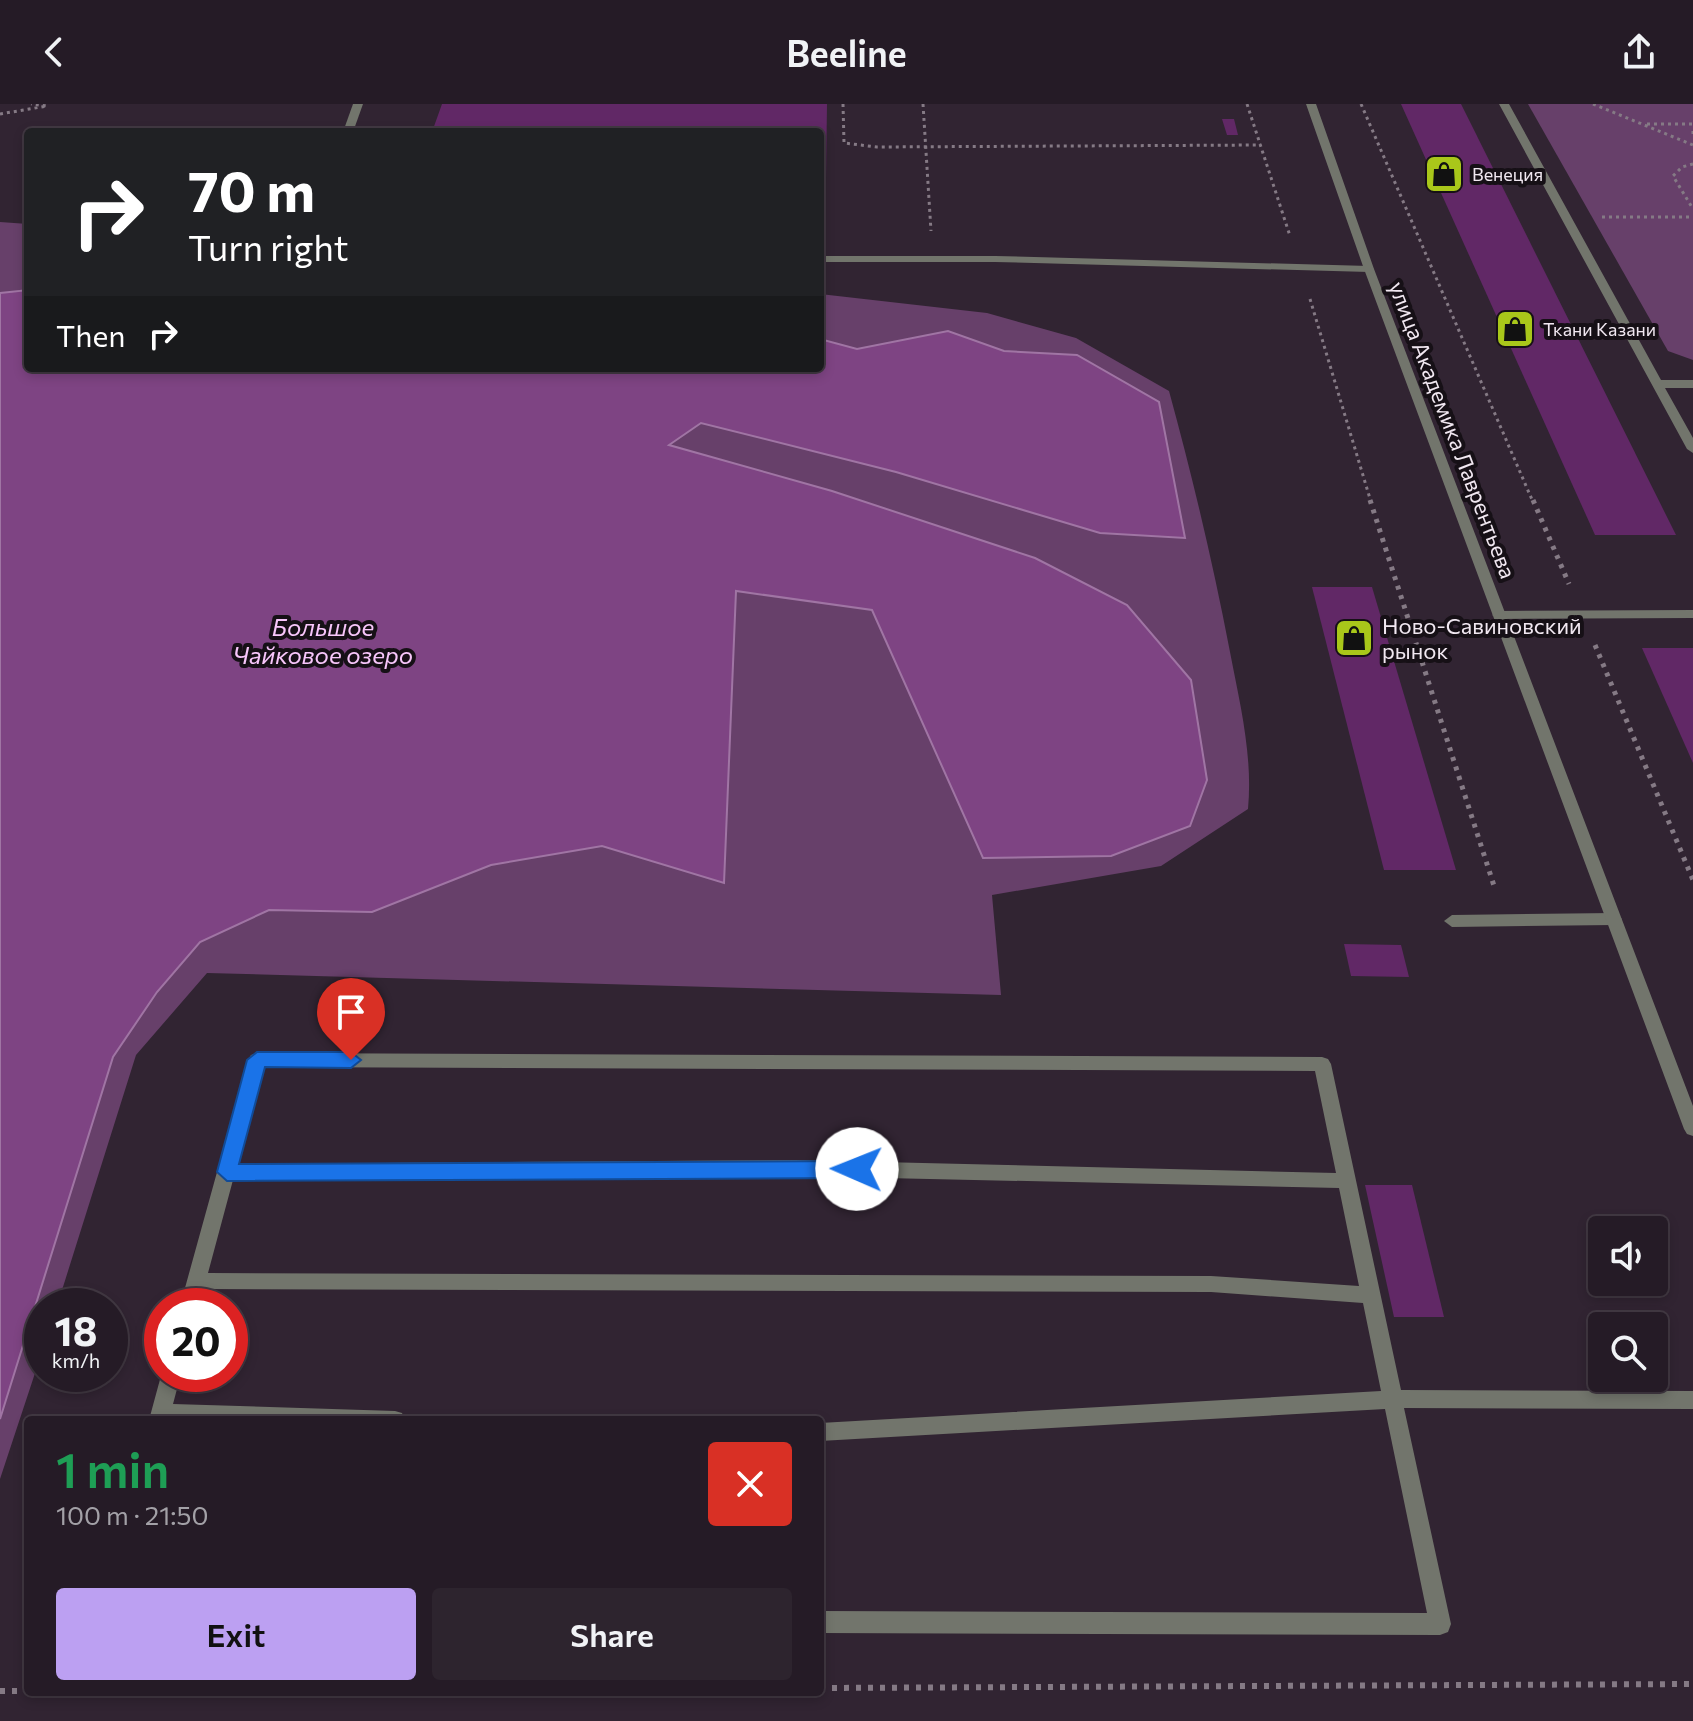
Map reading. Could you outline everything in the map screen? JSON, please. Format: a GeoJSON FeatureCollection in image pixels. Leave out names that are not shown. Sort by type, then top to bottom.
{"type":"FeatureCollection","features":[{"type":"Feature","properties":{"kind":"street"},"geometry":{"type":"LineString","coordinates":[[349,128],[358,104]]}},
{"type":"Feature","properties":{"kind":"street","name":"улица Академика Лаврентьева"},"geometry":{"type":"LineString","coordinates":[[1311,104],[1369,269],[1693,1129]]}},
{"type":"Feature","properties":{"kind":"street"},"geometry":{"type":"LineString","coordinates":[[1504,104],[1693,449]]}},
{"type":"Feature","properties":{"kind":"street"},"geometry":{"type":"LineString","coordinates":[[824,259],[995,259],[1369,269]]}},
{"type":"Feature","properties":{"kind":"street"},"geometry":{"type":"LineString","coordinates":[[1659,384],[1693,384]]}},
{"type":"Feature","properties":{"kind":"street"},"geometry":{"type":"LineString","coordinates":[[1499,615],[1693,614]]}},
{"type":"Feature","properties":{"kind":"street"},"geometry":{"type":"LineString","coordinates":[[1452,921],[1614,919]]}},
{"type":"Feature","properties":{"kind":"street"},"geometry":{"type":"LineString","coordinates":[[194,1288],[257,1060],[1322,1064],[1440,1624],[824,1622]]}},
{"type":"Feature","properties":{"kind":"street"},"geometry":{"type":"LineString","coordinates":[[227,1172],[796,1168],[1347,1181]]}},
{"type":"Feature","properties":{"kind":"street"},"geometry":{"type":"LineString","coordinates":[[196,1281],[1211,1284],[1371,1295]]}},
{"type":"Feature","properties":{"kind":"street"},"geometry":{"type":"LineString","coordinates":[[160,1416],[166,1392]]}},
{"type":"Feature","properties":{"kind":"street"},"geometry":{"type":"LineString","coordinates":[[824,1432],[1393,1399],[1693,1400]]}},
{"type":"Feature","properties":{"kind":"path"},"geometry":{"type":"LineString","coordinates":[[31,104],[48,105]]}},
{"type":"Feature","properties":{"kind":"path"},"geometry":{"type":"LineString","coordinates":[[843,104],[844,143],[925,147],[1261,145]]}},
{"type":"Feature","properties":{"kind":"path"},"geometry":{"type":"LineString","coordinates":[[923,104],[932,237]]}},
{"type":"Feature","properties":{"kind":"path"},"geometry":{"type":"LineString","coordinates":[[1247,104],[1301,269],[1395,584],[1506,921]]}},
{"type":"Feature","properties":{"kind":"path"},"geometry":{"type":"LineString","coordinates":[[1361,104],[1583,615],[1693,880]]}},
{"type":"Feature","properties":{"kind":"path"},"geometry":{"type":"LineString","coordinates":[[1593,104],[1693,145]]}},
{"type":"Feature","properties":{"kind":"path"},"geometry":{"type":"LineString","coordinates":[[0,114],[48,105]]}},
{"type":"Feature","properties":{"kind":"path"},"geometry":{"type":"LineString","coordinates":[[1642,124],[1693,124]]}},
{"type":"Feature","properties":{"kind":"path"},"geometry":{"type":"LineString","coordinates":[[1693,131],[1693,138]]}},
{"type":"Feature","properties":{"kind":"path"},"geometry":{"type":"LineString","coordinates":[[1693,164],[1682,167],[1673,176],[1693,209]]}},
{"type":"Feature","properties":{"kind":"path"},"geometry":{"type":"LineString","coordinates":[[1565,216],[1693,217]]}},
{"type":"Feature","properties":{"kind":"path"},"geometry":{"type":"LineString","coordinates":[[824,1688],[1693,1684]]}},
{"type":"Feature","properties":{"kind":"path"},"geometry":{"type":"LineString","coordinates":[[0,1691],[24,1691]]}},
{"type":"Feature","properties":{"kind":"shaded area"},"geometry":{"type":"Polygon","coordinates":[[[1528,104],[1693,104],[1693,360],[1668,351],[1528,104]]]}},
{"type":"Feature","properties":{"kind":"shaded area"},"geometry":{"type":"Polygon","coordinates":[[[0,222],[24,224],[24,290],[0,293],[0,222]]]}},
{"type":"Feature","properties":{"kind":"shaded area"},"geometry":{"type":"Polygon","coordinates":[[[824,294],[987,313],[1076,338],[1169,391],[1210,554],[1238,691],[1247,750],[1248,809],[1161,866],[992,895],[1001,995],[207,973],[136,1055],[63,1288],[41,1288],[113,1057],[157,991],[200,942],[269,910],[372,912],[491,865],[602,846],[724,882],[735,591],[872,610],[983,858],[1127,605],[1035,558],[832,491],[668,445],[701,423],[896,472],[1077,355],[1003,351],[948,331],[857,349],[824,340],[824,294]]]}},
{"type":"Feature","properties":{"kind":"shaded area"},"geometry":{"type":"Polygon","coordinates":[[[24,1342],[24,1392],[29,1392],[0,1479],[0,1419],[24,1342]]]}},
{"type":"Feature","properties":{"kind":"water","name":"Большое Чайковое озеро"},"geometry":{"type":"Polygon","coordinates":[[[24,290],[24,372],[824,372],[824,340],[857,349],[948,331],[1004,351],[1077,355],[1159,402],[1185,538],[1100,533],[896,472],[701,423],[669,445],[832,491],[1035,558],[1127,605],[1191,680],[1207,780],[1190,826],[1111,856],[983,858],[872,610],[736,591],[724,883],[602,846],[491,865],[372,912],[269,910],[200,942],[157,992],[113,1057],[41,1288],[24,1288],[24,1342],[0,1419],[0,293],[24,290]]]}},
{"type":"Feature","properties":{"kind":"building"},"geometry":{"type":"Polygon","coordinates":[[[442,104],[827,104],[825,253],[824,128],[433,128],[442,104]]]}},
{"type":"Feature","properties":{"kind":"building"},"geometry":{"type":"Polygon","coordinates":[[[1401,104],[1461,104],[1676,535],[1595,535],[1401,104]]]}},
{"type":"Feature","properties":{"kind":"building"},"geometry":{"type":"Polygon","coordinates":[[[1222,119],[1234,119],[1238,135],[1227,135],[1222,119]]]}},
{"type":"Feature","properties":{"kind":"building"},"geometry":{"type":"Polygon","coordinates":[[[1312,587],[1372,587],[1456,870],[1384,870],[1312,587]]]}},
{"type":"Feature","properties":{"kind":"building"},"geometry":{"type":"Polygon","coordinates":[[[1642,648],[1693,648],[1693,763],[1642,648]]]}},
{"type":"Feature","properties":{"kind":"building"},"geometry":{"type":"Polygon","coordinates":[[[1344,944],[1401,945],[1409,977],[1351,976],[1344,944]]]}},
{"type":"Feature","properties":{"kind":"building"},"geometry":{"type":"Polygon","coordinates":[[[1365,1185],[1412,1185],[1444,1317],[1394,1317],[1365,1185]]]}},
{"type":"Feature","properties":{"kind":"place","name":"Венеция"},"geometry":{"type":"Point","coordinates":[1444,174]}},
{"type":"Feature","properties":{"kind":"place","name":"Ткани Казани"},"geometry":{"type":"Point","coordinates":[1515,329]}},
{"type":"Feature","properties":{"kind":"place","name":"Ново-Савиновский рынок"},"geometry":{"type":"Point","coordinates":[1354,638]}},
{"type":"Feature","properties":{"kind":"route"},"geometry":{"type":"LineString","coordinates":[[351,1060],[257,1060],[227,1172],[857,1169]]}}]}
